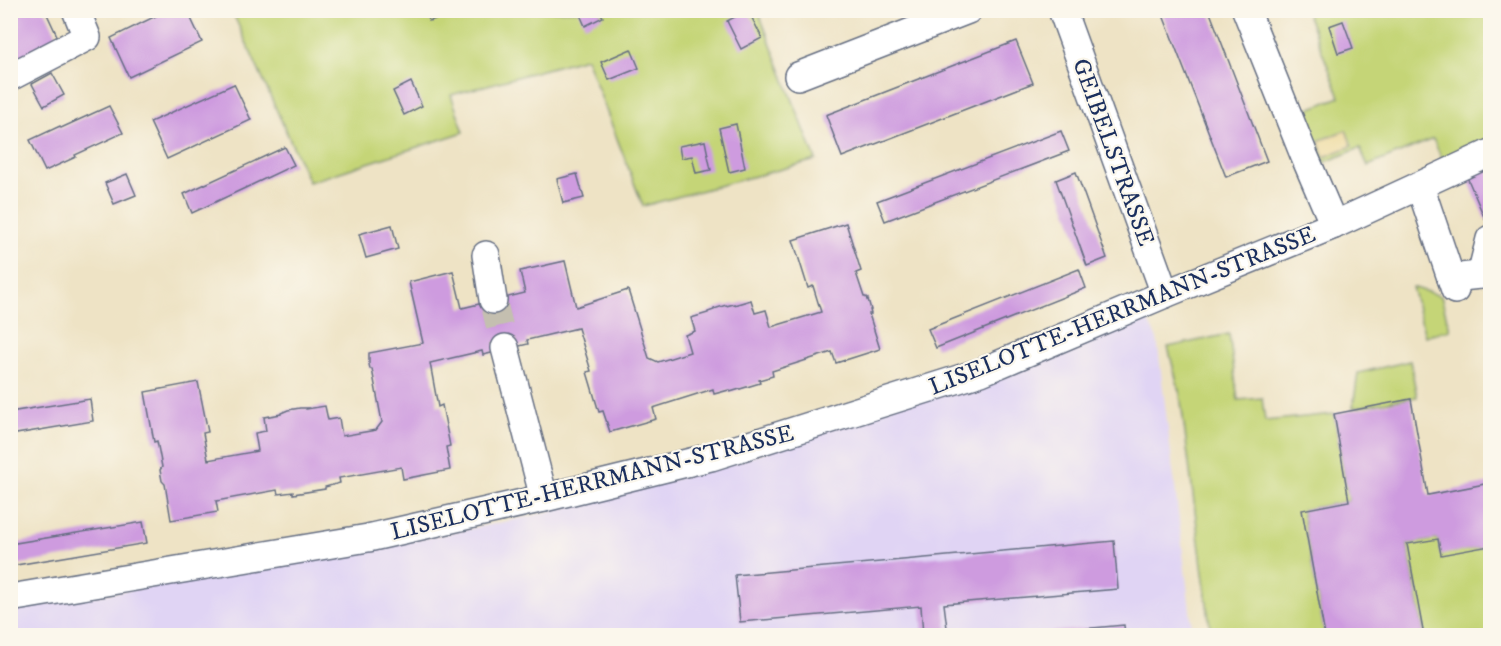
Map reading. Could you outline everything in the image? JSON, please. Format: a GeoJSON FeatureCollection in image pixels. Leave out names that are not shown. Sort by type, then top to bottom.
{"type":"FeatureCollection","features":[{"type":"Feature","properties":{"kind":"street"},"geometry":{"type":"LineString","coordinates":[[10,76],[87,37],[76,10]]}},
{"type":"Feature","properties":{"kind":"street"},"geometry":{"type":"LineString","coordinates":[[798,76],[968,10]]}},
{"type":"Feature","properties":{"kind":"street","name":"GEIBELSTRASSE"},"geometry":{"type":"LineString","coordinates":[[1062,10],[1166,294]]}},
{"type":"Feature","properties":{"kind":"street"},"geometry":{"type":"LineString","coordinates":[[1246,10],[1334,225]]}},
{"type":"Feature","properties":{"kind":"street","name":"LISELOTTE-HERRMANN-STRASSE"},"geometry":{"type":"LineString","coordinates":[[10,598],[368,538],[711,457],[971,375],[1334,225],[1491,153]]}},
{"type":"Feature","properties":{"kind":"street"},"geometry":{"type":"LineString","coordinates":[[1420,186],[1453,284],[1486,275],[1491,239]]}},
{"type":"Feature","properties":{"kind":"street"},"geometry":{"type":"LineString","coordinates":[[486,255],[493,300]]}},
{"type":"Feature","properties":{"kind":"street"},"geometry":{"type":"LineString","coordinates":[[505,348],[544,498]]}},
{"type":"Feature","properties":{"kind":"shaded area"},"geometry":{"type":"Polygon","coordinates":[[[1145,315],[1157,339],[1193,635],[11,636],[11,610],[366,550],[532,516],[728,465],[1145,315]]]}},
{"type":"Feature","properties":{"kind":"green space"},"geometry":{"type":"Polygon","coordinates":[[[232,11],[758,11],[816,160],[643,206],[586,58],[451,95],[464,132],[309,182],[232,11]]]}},
{"type":"Feature","properties":{"kind":"green space"},"geometry":{"type":"Polygon","coordinates":[[[1306,11],[1490,11],[1490,146],[1446,168],[1433,139],[1368,166],[1360,148],[1318,165],[1298,113],[1340,97],[1306,11]]]}},
{"type":"Feature","properties":{"kind":"green space"},"geometry":{"type":"Polygon","coordinates":[[[1412,287],[1441,296],[1450,330],[1425,336],[1412,287]]]}},
{"type":"Feature","properties":{"kind":"green space"},"geometry":{"type":"Polygon","coordinates":[[[1229,334],[1238,400],[1262,398],[1265,421],[1334,414],[1349,501],[1302,510],[1325,635],[1211,635],[1180,394],[1168,347],[1229,334]]]}},
{"type":"Feature","properties":{"kind":"green space"},"geometry":{"type":"Polygon","coordinates":[[[1410,361],[1417,397],[1353,408],[1358,373],[1410,361]]]}},
{"type":"Feature","properties":{"kind":"green space"},"geometry":{"type":"Polygon","coordinates":[[[1438,539],[1441,554],[1490,546],[1490,635],[1424,635],[1407,544],[1438,539]]]}},
{"type":"Feature","properties":{"kind":"sand"},"geometry":{"type":"Polygon","coordinates":[[[1346,130],[1352,146],[1324,157],[1318,141],[1346,130]]]}},
{"type":"Feature","properties":{"kind":"building"},"geometry":{"type":"Polygon","coordinates":[[[10,10],[45,10],[59,40],[10,66],[10,10]]]}},
{"type":"Feature","properties":{"kind":"building"},"geometry":{"type":"Polygon","coordinates":[[[168,10],[187,10],[202,42],[129,77],[111,38],[168,10]]]}},
{"type":"Feature","properties":{"kind":"building"},"geometry":{"type":"Polygon","coordinates":[[[425,10],[454,10],[455,13],[429,21],[425,10]]]}},
{"type":"Feature","properties":{"kind":"building"},"geometry":{"type":"Polygon","coordinates":[[[578,10],[599,10],[603,17],[585,26],[578,10]]]}},
{"type":"Feature","properties":{"kind":"building"},"geometry":{"type":"Polygon","coordinates":[[[748,10],[762,38],[741,49],[727,21],[748,10]]]}},
{"type":"Feature","properties":{"kind":"building"},"geometry":{"type":"Polygon","coordinates":[[[1161,10],[1209,10],[1267,161],[1226,177],[1161,10]]]}},
{"type":"Feature","properties":{"kind":"building"},"geometry":{"type":"Polygon","coordinates":[[[1343,21],[1353,48],[1338,53],[1329,26],[1343,21]]]}},
{"type":"Feature","properties":{"kind":"building"},"geometry":{"type":"Polygon","coordinates":[[[1016,41],[1033,83],[842,157],[826,115],[1016,41]]]}},
{"type":"Feature","properties":{"kind":"building"},"geometry":{"type":"Polygon","coordinates":[[[631,49],[639,68],[609,80],[601,62],[631,49]]]}},
{"type":"Feature","properties":{"kind":"building"},"geometry":{"type":"Polygon","coordinates":[[[52,73],[64,95],[44,106],[32,84],[52,73]]]}},
{"type":"Feature","properties":{"kind":"building"},"geometry":{"type":"Polygon","coordinates":[[[411,82],[422,106],[404,115],[393,91],[411,82]]]}},
{"type":"Feature","properties":{"kind":"building"},"geometry":{"type":"Polygon","coordinates":[[[234,84],[251,120],[167,159],[150,122],[234,84]]]}},
{"type":"Feature","properties":{"kind":"building"},"geometry":{"type":"Polygon","coordinates":[[[109,106],[123,133],[45,171],[30,140],[109,106]]]}},
{"type":"Feature","properties":{"kind":"building"},"geometry":{"type":"Polygon","coordinates":[[[736,124],[745,168],[729,172],[719,128],[736,124]]]}},
{"type":"Feature","properties":{"kind":"building"},"geometry":{"type":"Polygon","coordinates":[[[1061,131],[1069,151],[885,221],[877,201],[1061,131]]]}},
{"type":"Feature","properties":{"kind":"building"},"geometry":{"type":"Polygon","coordinates":[[[705,141],[711,170],[696,173],[692,156],[681,158],[679,146],[705,141]]]}},
{"type":"Feature","properties":{"kind":"building"},"geometry":{"type":"Polygon","coordinates":[[[285,147],[294,165],[192,213],[184,194],[285,147]]]}},
{"type":"Feature","properties":{"kind":"building"},"geometry":{"type":"Polygon","coordinates":[[[1490,167],[1490,217],[1485,219],[1467,177],[1490,167]]]}},
{"type":"Feature","properties":{"kind":"building"},"geometry":{"type":"Polygon","coordinates":[[[1076,172],[1107,258],[1087,266],[1056,180],[1076,172]]]}},
{"type":"Feature","properties":{"kind":"building"},"geometry":{"type":"Polygon","coordinates":[[[127,174],[136,195],[114,204],[105,183],[127,174]]]}},
{"type":"Feature","properties":{"kind":"building"},"geometry":{"type":"Polygon","coordinates":[[[577,174],[584,198],[563,203],[557,179],[577,174]]]}},
{"type":"Feature","properties":{"kind":"building"},"geometry":{"type":"Polygon","coordinates":[[[846,223],[861,271],[856,273],[864,297],[868,299],[871,310],[869,314],[880,349],[836,363],[832,352],[772,371],[773,376],[759,380],[760,383],[730,392],[729,390],[714,394],[713,389],[653,408],[656,419],[610,432],[603,411],[599,412],[587,372],[591,371],[578,328],[527,340],[528,344],[483,355],[482,351],[430,363],[438,407],[442,405],[450,446],[446,447],[450,470],[403,479],[401,467],[339,478],[340,483],[325,487],[325,489],[293,494],[293,492],[278,494],[277,490],[216,501],[218,512],[171,520],[165,484],[162,481],[160,470],[162,467],[157,441],[154,442],[145,392],[198,382],[208,432],[203,433],[208,460],[258,451],[255,433],[266,431],[264,417],[281,414],[288,410],[325,406],[328,420],[339,418],[342,436],[376,430],[382,422],[372,369],[369,364],[369,353],[423,343],[409,282],[453,271],[462,308],[525,293],[520,271],[565,261],[576,307],[628,290],[649,358],[658,362],[690,352],[685,335],[695,331],[691,318],[726,305],[751,300],[755,313],[766,310],[771,327],[821,312],[813,286],[808,288],[793,240],[846,223]]]}},
{"type":"Feature","properties":{"kind":"building"},"geometry":{"type":"Polygon","coordinates":[[[392,225],[398,249],[366,258],[359,234],[392,225]]]}},
{"type":"Feature","properties":{"kind":"building"},"geometry":{"type":"Polygon","coordinates":[[[1079,269],[1086,288],[936,348],[928,329],[1079,269]]]}},
{"type":"Feature","properties":{"kind":"building"},"geometry":{"type":"Polygon","coordinates":[[[90,399],[93,421],[10,435],[10,412],[90,399]]]}},
{"type":"Feature","properties":{"kind":"building"},"geometry":{"type":"Polygon","coordinates":[[[1411,399],[1428,495],[1490,483],[1490,546],[1441,555],[1438,539],[1407,544],[1424,636],[1325,636],[1302,510],[1349,501],[1334,414],[1411,399]]]}},
{"type":"Feature","properties":{"kind":"building"},"geometry":{"type":"Polygon","coordinates":[[[143,522],[147,543],[10,566],[10,544],[143,522]]]}},
{"type":"Feature","properties":{"kind":"building"},"geometry":{"type":"Polygon","coordinates":[[[1114,541],[1118,589],[944,604],[948,636],[923,636],[921,606],[740,622],[735,575],[1114,541]]]}},
{"type":"Feature","properties":{"kind":"building"},"geometry":{"type":"Polygon","coordinates":[[[1124,625],[1125,636],[1028,636],[1028,634],[1124,625]]]}},
{"type":"Feature","properties":{"kind":"tunnel"},"geometry":{"type":"LineString","coordinates":[[493,300],[505,348]]}}]}
